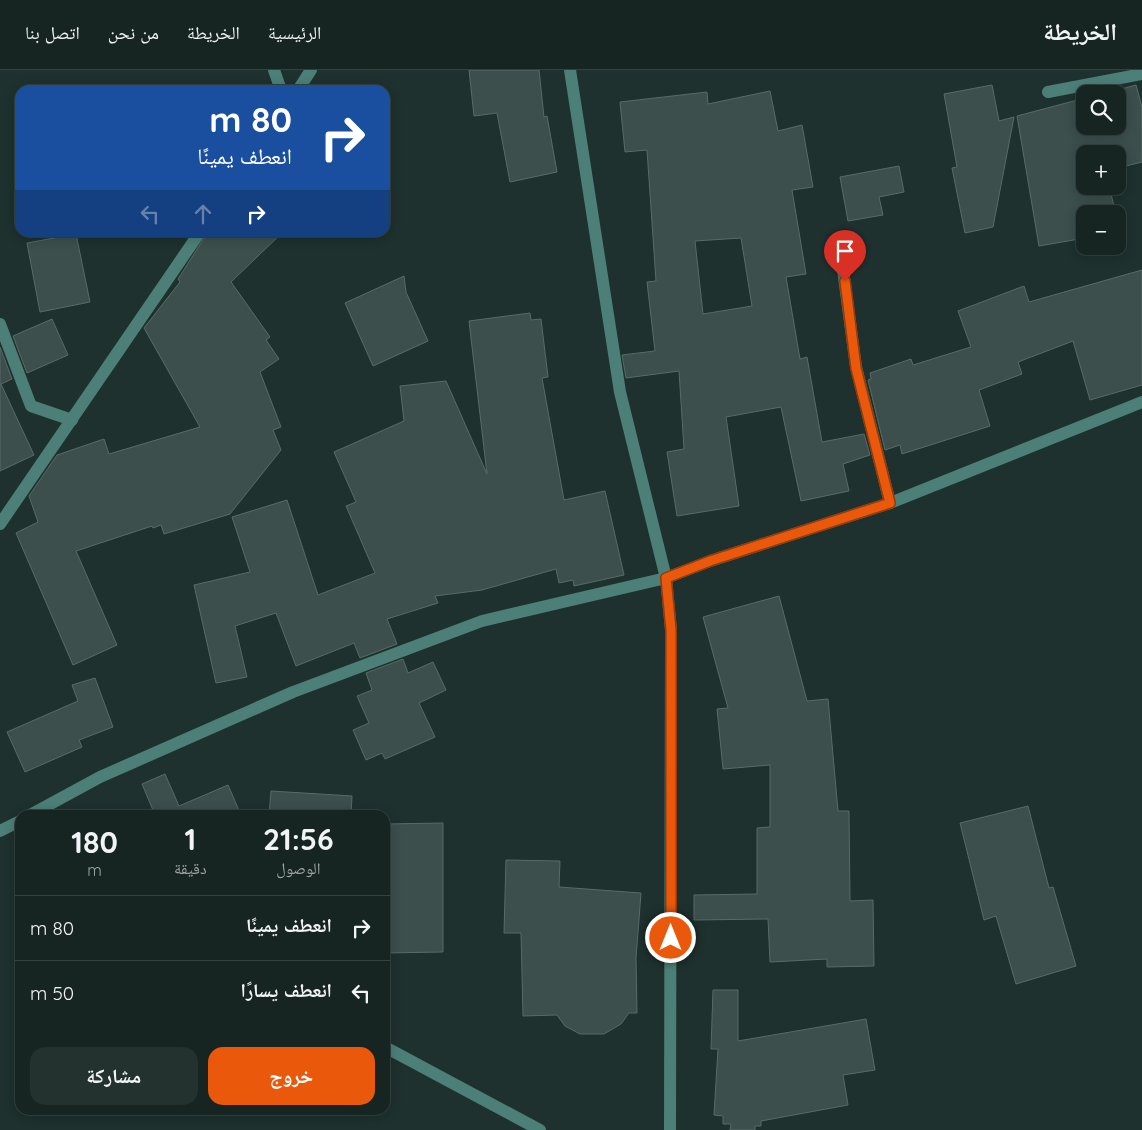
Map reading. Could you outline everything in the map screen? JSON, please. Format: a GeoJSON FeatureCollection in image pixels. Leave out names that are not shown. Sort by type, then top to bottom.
{"type":"FeatureCollection","features":[{"type":"Feature","properties":{"kind":"street"},"geometry":{"type":"LineString","coordinates":[[274,70],[279,85]]}},
{"type":"Feature","properties":{"kind":"street"},"geometry":{"type":"LineString","coordinates":[[301,85],[311,70]]}},
{"type":"Feature","properties":{"kind":"street"},"geometry":{"type":"LineString","coordinates":[[570,70],[620,392],[666,578],[671,630],[670,1130]]}},
{"type":"Feature","properties":{"kind":"street"},"geometry":{"type":"LineString","coordinates":[[1048,92],[1142,74]]}},
{"type":"Feature","properties":{"kind":"street"},"geometry":{"type":"LineString","coordinates":[[0,524],[197,237]]}},
{"type":"Feature","properties":{"kind":"street"},"geometry":{"type":"LineString","coordinates":[[840,247],[856,368],[890,503]]}},
{"type":"Feature","properties":{"kind":"street"},"geometry":{"type":"LineString","coordinates":[[0,324],[31,406],[72,420]]}},
{"type":"Feature","properties":{"kind":"street"},"geometry":{"type":"LineString","coordinates":[[39,810],[100,777],[293,692],[473,624],[666,578],[710,561],[890,503],[1142,402]]}},
{"type":"Feature","properties":{"kind":"street"},"geometry":{"type":"LineString","coordinates":[[390,1050],[540,1130]]}},
{"type":"Feature","properties":{"kind":"building"},"geometry":{"type":"Polygon","coordinates":[[[469,70],[539,70],[544,117],[547,116],[557,172],[510,182],[497,113],[474,116],[469,70]]]}},
{"type":"Feature","properties":{"kind":"building"},"geometry":{"type":"Polygon","coordinates":[[[992,85],[999,121],[1014,117],[993,227],[965,233],[952,168],[957,167],[944,94],[992,85]]]}},
{"type":"Feature","properties":{"kind":"building"},"geometry":{"type":"Polygon","coordinates":[[[1136,85],[1142,107],[1142,162],[1126,166],[1126,145],[1076,145],[1076,195],[1111,195],[1114,205],[1076,205],[1076,240],[1039,246],[1017,116],[1076,100],[1076,135],[1126,135],[1126,88],[1136,85]]]}},
{"type":"Feature","properties":{"kind":"building"},"geometry":{"type":"Polygon","coordinates":[[[770,91],[778,131],[802,125],[813,187],[792,190],[806,274],[786,277],[800,359],[807,357],[822,442],[864,434],[870,455],[843,464],[849,491],[801,501],[781,407],[726,417],[739,506],[677,516],[667,452],[684,449],[679,371],[626,378],[622,355],[655,351],[647,282],[656,281],[647,150],[625,152],[620,102],[707,92],[708,104],[770,91]],[[741,238],[695,241],[703,314],[752,306],[741,238]]]}},
{"type":"Feature","properties":{"kind":"building"},"geometry":{"type":"Polygon","coordinates":[[[899,166],[904,192],[879,197],[883,215],[848,221],[840,177],[899,166]]]}},
{"type":"Feature","properties":{"kind":"building"},"geometry":{"type":"Polygon","coordinates":[[[60,237],[77,237],[90,302],[40,312],[27,243],[60,237]]]}},
{"type":"Feature","properties":{"kind":"building"},"geometry":{"type":"Polygon","coordinates":[[[205,237],[278,237],[231,282],[270,337],[266,340],[279,359],[260,372],[281,427],[273,430],[281,450],[230,514],[164,534],[161,525],[153,528],[152,526],[76,551],[117,645],[73,665],[16,533],[38,522],[29,496],[57,455],[104,439],[109,454],[200,427],[144,328],[180,282],[178,279],[205,237]]]}},
{"type":"Feature","properties":{"kind":"building"},"geometry":{"type":"Polygon","coordinates":[[[1142,270],[1142,385],[1090,400],[1073,341],[1018,362],[1022,374],[979,390],[990,426],[902,454],[900,445],[885,450],[868,380],[871,379],[870,373],[911,359],[913,365],[971,347],[958,311],[1024,286],[1029,302],[1142,270]]]}},
{"type":"Feature","properties":{"kind":"building"},"geometry":{"type":"Polygon","coordinates":[[[404,276],[406,292],[428,341],[373,366],[345,303],[404,276]]]}},
{"type":"Feature","properties":{"kind":"building"},"geometry":{"type":"Polygon","coordinates":[[[530,313],[531,320],[541,319],[548,377],[542,378],[564,500],[605,491],[624,575],[574,586],[573,580],[559,583],[556,569],[482,590],[435,596],[438,603],[387,619],[397,644],[360,658],[354,643],[296,666],[276,613],[235,626],[247,677],[216,683],[194,585],[250,572],[232,517],[287,500],[318,595],[375,573],[346,506],[356,502],[334,452],[404,421],[400,386],[446,381],[487,474],[469,321],[530,313]]]}},
{"type":"Feature","properties":{"kind":"building"},"geometry":{"type":"Polygon","coordinates":[[[52,319],[68,355],[27,373],[13,336],[52,319]]]}},
{"type":"Feature","properties":{"kind":"building"},"geometry":{"type":"Polygon","coordinates":[[[0,347],[12,379],[1,384],[34,455],[0,471],[0,347]]]}},
{"type":"Feature","properties":{"kind":"building"},"geometry":{"type":"Polygon","coordinates":[[[779,596],[807,701],[828,699],[838,811],[849,811],[850,901],[873,900],[874,966],[827,967],[827,959],[770,962],[768,919],[694,920],[694,895],[757,894],[757,828],[770,827],[770,765],[723,769],[717,709],[728,708],[703,617],[779,596]]]}},
{"type":"Feature","properties":{"kind":"building"},"geometry":{"type":"Polygon","coordinates":[[[403,659],[408,673],[433,662],[446,690],[419,703],[435,737],[385,759],[382,753],[366,760],[353,730],[369,723],[357,696],[372,690],[366,673],[403,659]]]}},
{"type":"Feature","properties":{"kind":"building"},"geometry":{"type":"Polygon","coordinates":[[[95,678],[113,727],[79,740],[82,747],[25,772],[7,732],[78,701],[72,685],[95,678]]]}},
{"type":"Feature","properties":{"kind":"building"},"geometry":{"type":"Polygon","coordinates":[[[165,774],[179,806],[228,785],[239,810],[153,810],[142,784],[165,774]]]}},
{"type":"Feature","properties":{"kind":"building"},"geometry":{"type":"Polygon","coordinates":[[[271,791],[352,796],[351,810],[269,810],[271,791]]]}},
{"type":"Feature","properties":{"kind":"building"},"geometry":{"type":"Polygon","coordinates":[[[1028,806],[1049,888],[1053,887],[1076,966],[1016,984],[996,916],[984,920],[960,823],[1028,806]]]}},
{"type":"Feature","properties":{"kind":"building"},"geometry":{"type":"Polygon","coordinates":[[[443,823],[443,952],[390,953],[390,824],[443,823]]]}},
{"type":"Feature","properties":{"kind":"building"},"geometry":{"type":"Polygon","coordinates":[[[506,860],[560,861],[559,887],[641,893],[636,958],[637,1013],[629,1013],[621,1024],[604,1034],[580,1034],[565,1026],[557,1015],[523,1016],[521,933],[504,933],[506,860]]]}},
{"type":"Feature","properties":{"kind":"building"},"geometry":{"type":"Polygon","coordinates":[[[713,990],[738,990],[738,1041],[866,1019],[875,1070],[843,1075],[848,1105],[761,1121],[761,1126],[755,1126],[755,1130],[730,1130],[731,1124],[723,1124],[723,1116],[714,1115],[718,1049],[711,1049],[713,990]]]}},
{"type":"Feature","properties":{"kind":"route"},"geometry":{"type":"LineString","coordinates":[[671,938],[671,630],[666,578],[710,561],[890,503],[856,368],[845,281]]}}]}
